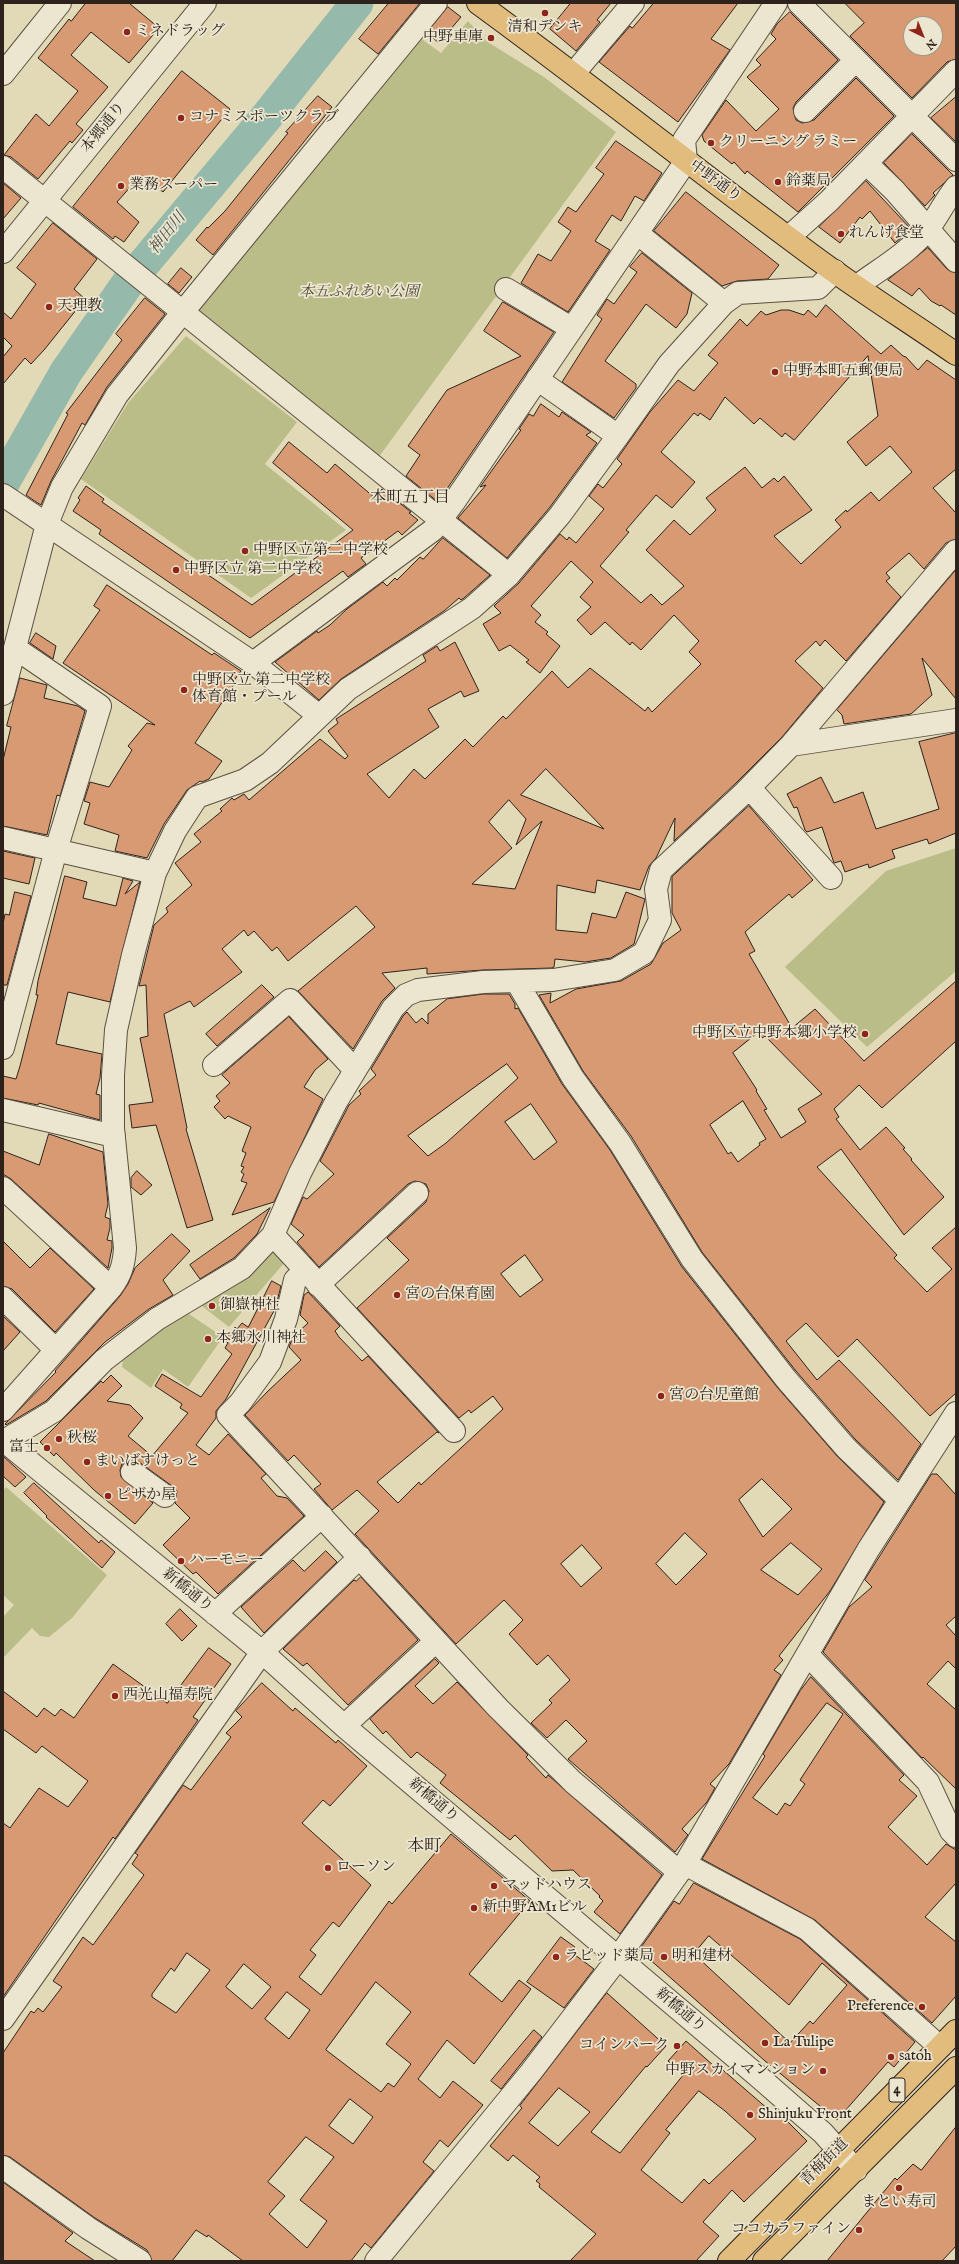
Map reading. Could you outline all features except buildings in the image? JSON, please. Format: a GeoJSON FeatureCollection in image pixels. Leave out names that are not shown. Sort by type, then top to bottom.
{"type":"FeatureCollection","features":[{"type":"Feature","properties":{"kind":"main road","name":"中野通り"},"geometry":{"type":"LineString","coordinates":[[478,3],[574,73],[686,161],[790,236],[835,271],[956,354]]}},
{"type":"Feature","properties":{"kind":"main road","name":"青梅街道"},"geometry":{"type":"LineString","coordinates":[[729,2261],[956,2031]]}},
{"type":"Feature","properties":{"kind":"main road","name":"青梅街道"},"geometry":{"type":"LineString","coordinates":[[764,2261],[956,2068]]}},
{"type":"Feature","properties":{"kind":"street"},"geometry":{"type":"LineString","coordinates":[[3,74],[60,3]]}},
{"type":"Feature","properties":{"kind":"street","name":"本郷通り"},"geometry":{"type":"LineString","coordinates":[[3,252],[205,3]]}},
{"type":"Feature","properties":{"kind":"street"},"geometry":{"type":"LineString","coordinates":[[3,694],[47,524],[62,487],[117,395],[182,313],[436,3]]}},
{"type":"Feature","properties":{"kind":"street"},"geometry":{"type":"LineString","coordinates":[[574,73],[633,3]]}},
{"type":"Feature","properties":{"kind":"street"},"geometry":{"type":"LineString","coordinates":[[253,663],[433,530],[454,502],[686,161],[684,140],[776,3]]}},
{"type":"Feature","properties":{"kind":"street"},"geometry":{"type":"LineString","coordinates":[[799,3],[956,160]]}},
{"type":"Feature","properties":{"kind":"street"},"geometry":{"type":"LineString","coordinates":[[805,111],[856,60]]}},
{"type":"Feature","properties":{"kind":"street"},"geometry":{"type":"LineString","coordinates":[[790,236],[829,201],[956,71]]}},
{"type":"Feature","properties":{"kind":"street"},"geometry":{"type":"LineString","coordinates":[[866,163],[895,191],[927,230],[956,261]]}},
{"type":"Feature","properties":{"kind":"street"},"geometry":{"type":"LineString","coordinates":[[3,167],[121,264],[182,313],[197,323],[509,576]]}},
{"type":"Feature","properties":{"kind":"street"},"geometry":{"type":"LineString","coordinates":[[857,286],[902,254],[927,230],[956,186]]}},
{"type":"Feature","properties":{"kind":"street"},"geometry":{"type":"LineString","coordinates":[[637,233],[724,303]]}},
{"type":"Feature","properties":{"kind":"street"},"geometry":{"type":"LineString","coordinates":[[3,1410],[111,1288],[119,1277],[124,1263],[114,1136],[113,1075],[116,1030],[133,955],[155,873],[175,832],[197,797],[251,776],[270,763],[348,689],[472,608],[509,576],[560,515],[669,364],[724,303],[738,293],[818,288],[835,271]]}},
{"type":"Feature","properties":{"kind":"street"},"geometry":{"type":"LineString","coordinates":[[506,289],[572,328]]}},
{"type":"Feature","properties":{"kind":"street"},"geometry":{"type":"LineString","coordinates":[[537,379],[618,436]]}},
{"type":"Feature","properties":{"kind":"street"},"geometry":{"type":"LineString","coordinates":[[6,497],[253,663],[313,711],[316,719]]}},
{"type":"Feature","properties":{"kind":"street"},"geometry":{"type":"LineString","coordinates":[[4,1441],[54,1412],[104,1360],[157,1319],[242,1268],[273,1236],[300,1173],[354,1070],[392,1008],[406,995],[418,990],[483,982],[553,980],[615,970],[644,953],[660,920],[656,889],[661,870],[745,792],[792,745],[956,551]]}},
{"type":"Feature","properties":{"kind":"street"},"geometry":{"type":"LineString","coordinates":[[3,1048],[56,850],[100,706],[15,648]]}},
{"type":"Feature","properties":{"kind":"street"},"geometry":{"type":"LineString","coordinates":[[792,745],[956,720]]}},
{"type":"Feature","properties":{"kind":"street"},"geometry":{"type":"LineString","coordinates":[[745,792],[755,794],[831,878]]}},
{"type":"Feature","properties":{"kind":"street"},"geometry":{"type":"LineString","coordinates":[[3,838],[155,873]]}},
{"type":"Feature","properties":{"kind":"street"},"geometry":{"type":"LineString","coordinates":[[517,982],[574,1078],[620,1143],[692,1259],[786,1379],[846,1448],[900,1500]]}},
{"type":"Feature","properties":{"kind":"street"},"geometry":{"type":"LineString","coordinates":[[214,1065],[290,1000],[354,1070]]}},
{"type":"Feature","properties":{"kind":"street"},"geometry":{"type":"LineString","coordinates":[[3,1110],[114,1136]]}},
{"type":"Feature","properties":{"kind":"street"},"geometry":{"type":"LineString","coordinates":[[3,1188],[111,1288]]}},
{"type":"Feature","properties":{"kind":"street"},"geometry":{"type":"LineString","coordinates":[[417,1193],[312,1277],[295,1280],[286,1319],[270,1362],[240,1404],[228,1415],[498,1708],[573,1782],[682,1868],[807,1929],[940,2047]]}},
{"type":"Feature","properties":{"kind":"street"},"geometry":{"type":"LineString","coordinates":[[273,1236],[454,1431]]}},
{"type":"Feature","properties":{"kind":"street"},"geometry":{"type":"LineString","coordinates":[[3,1298],[56,1350]]}},
{"type":"Feature","properties":{"kind":"street"},"geometry":{"type":"LineString","coordinates":[[376,2261],[532,2072],[617,1959],[682,1868],[900,1500],[956,1413]]}},
{"type":"Feature","properties":{"kind":"street","name":"新橋通り"},"geometry":{"type":"LineString","coordinates":[[4,1441],[262,1652],[344,1726],[617,1959],[759,2077],[823,2133],[856,2170]]}},
{"type":"Feature","properties":{"kind":"street"},"geometry":{"type":"LineString","coordinates":[[132,1472],[165,1496]]}},
{"type":"Feature","properties":{"kind":"street"},"geometry":{"type":"LineString","coordinates":[[215,1614],[322,1516]]}},
{"type":"Feature","properties":{"kind":"street"},"geometry":{"type":"LineString","coordinates":[[3,2019],[262,1652],[360,1557]]}},
{"type":"Feature","properties":{"kind":"street"},"geometry":{"type":"LineString","coordinates":[[344,1726],[436,1641]]}},
{"type":"Feature","properties":{"kind":"street"},"geometry":{"type":"LineString","coordinates":[[808,1655],[928,1782],[951,1830],[956,1836]]}},
{"type":"Feature","properties":{"kind":"street"},"geometry":{"type":"LineString","coordinates":[[3,2167],[88,2228],[140,2261]]}},
{"type":"Feature","properties":{"kind":"green space","name":"本五ふれあい公園"},"geometry":{"type":"Polygon","coordinates":[[[468,21],[486,41],[544,77],[616,132],[378,458],[198,312],[419,37],[441,53],[468,21]]]}},
{"type":"Feature","properties":{"kind":"green space"},"geometry":{"type":"Polygon","coordinates":[[[186,336],[297,422],[265,464],[346,530],[251,598],[81,479],[128,403],[186,336]]]}},
{"type":"Feature","properties":{"kind":"green space"},"geometry":{"type":"Polygon","coordinates":[[[956,848],[956,971],[867,1047],[785,967],[886,871],[956,848]]]}},
{"type":"Feature","properties":{"kind":"green space"},"geometry":{"type":"Polygon","coordinates":[[[273,1250],[285,1262],[229,1327],[198,1303],[273,1250]]]}},
{"type":"Feature","properties":{"kind":"green space"},"geometry":{"type":"Polygon","coordinates":[[[186,1312],[223,1337],[188,1387],[163,1369],[151,1388],[122,1367],[123,1358],[186,1312]]]}},
{"type":"Feature","properties":{"kind":"green space"},"geometry":{"type":"Polygon","coordinates":[[[6,1487],[107,1575],[72,1618],[49,1637],[40,1636],[32,1628],[3,1658],[3,1617],[14,1605],[3,1595],[3,1491],[6,1487]]]}},
{"type":"Feature","properties":{"kind":"waterway","name":"神田川"},"geometry":{"type":"LineString","coordinates":[[3,483],[66,372],[130,280],[264,120],[357,3]]}},
{"type":"Feature","properties":{"kind":"place","name":"清和デンキ"},"geometry":{"type":"Point","coordinates":[545,13]}},
{"type":"Feature","properties":{"kind":"place","name":"ミネドラッグ"},"geometry":{"type":"Point","coordinates":[127,32]}},
{"type":"Feature","properties":{"kind":"place","name":"中野車庫"},"geometry":{"type":"Point","coordinates":[491,38]}},
{"type":"Feature","properties":{"kind":"place","name":"コナミスポーツクラブ"},"geometry":{"type":"Point","coordinates":[181,118]}},
{"type":"Feature","properties":{"kind":"place","name":"クリーニング ラミー"},"geometry":{"type":"Point","coordinates":[711,143]}},
{"type":"Feature","properties":{"kind":"place","name":"鈴薬局"},"geometry":{"type":"Point","coordinates":[778,182]}},
{"type":"Feature","properties":{"kind":"place","name":"業務スーパー"},"geometry":{"type":"Point","coordinates":[121,186]}},
{"type":"Feature","properties":{"kind":"place","name":"れんげ食堂"},"geometry":{"type":"Point","coordinates":[841,234]}},
{"type":"Feature","properties":{"kind":"place","name":"天理教"},"geometry":{"type":"Point","coordinates":[49,307]}},
{"type":"Feature","properties":{"kind":"place","name":"中野本町五郵便局"},"geometry":{"type":"Point","coordinates":[775,372]}},
{"type":"Feature","properties":{"kind":"place","name":"中野区立第二中学校"},"geometry":{"type":"Point","coordinates":[245,551]}},
{"type":"Feature","properties":{"kind":"place","name":"中野区立 第二中学校"},"geometry":{"type":"Point","coordinates":[176,570]}},
{"type":"Feature","properties":{"kind":"place","name":"中野区立 第二中学校 体育館・プール"},"geometry":{"type":"Point","coordinates":[184,690]}},
{"type":"Feature","properties":{"kind":"place","name":"中野区立中野本郷小学校"},"geometry":{"type":"Point","coordinates":[865,1034]}},
{"type":"Feature","properties":{"kind":"place","name":"宮の台保育園"},"geometry":{"type":"Point","coordinates":[397,1295]}},
{"type":"Feature","properties":{"kind":"place","name":"御嶽神社"},"geometry":{"type":"Point","coordinates":[212,1306]}},
{"type":"Feature","properties":{"kind":"place","name":"本郷氷川神社"},"geometry":{"type":"Point","coordinates":[208,1339]}},
{"type":"Feature","properties":{"kind":"place","name":"宮の台児童館"},"geometry":{"type":"Point","coordinates":[661,1396]}},
{"type":"Feature","properties":{"kind":"place","name":"秋桜"},"geometry":{"type":"Point","coordinates":[59,1439]}},
{"type":"Feature","properties":{"kind":"place","name":"富士"},"geometry":{"type":"Point","coordinates":[47,1448]}},
{"type":"Feature","properties":{"kind":"place","name":"まいばすけっと"},"geometry":{"type":"Point","coordinates":[87,1462]}},
{"type":"Feature","properties":{"kind":"place","name":"ピザか屋"},"geometry":{"type":"Point","coordinates":[108,1496]}},
{"type":"Feature","properties":{"kind":"place","name":"ハーモニー"},"geometry":{"type":"Point","coordinates":[181,1561]}},
{"type":"Feature","properties":{"kind":"place","name":"西光山福寿院"},"geometry":{"type":"Point","coordinates":[115,1696]}},
{"type":"Feature","properties":{"kind":"place","name":"ローソン"},"geometry":{"type":"Point","coordinates":[328,1868]}},
{"type":"Feature","properties":{"kind":"place","name":"マッドハウス"},"geometry":{"type":"Point","coordinates":[494,1886]}},
{"type":"Feature","properties":{"kind":"place","name":"新中野AM1ビル"},"geometry":{"type":"Point","coordinates":[474,1908]}},
{"type":"Feature","properties":{"kind":"place","name":"ラピッド薬局"},"geometry":{"type":"Point","coordinates":[556,1957]}},
{"type":"Feature","properties":{"kind":"place","name":"明和建材"},"geometry":{"type":"Point","coordinates":[664,1957]}},
{"type":"Feature","properties":{"kind":"place","name":"Preference"},"geometry":{"type":"Point","coordinates":[922,2007]}},
{"type":"Feature","properties":{"kind":"place","name":"La Tulipe"},"geometry":{"type":"Point","coordinates":[765,2043]}},
{"type":"Feature","properties":{"kind":"place","name":"コインパーク"},"geometry":{"type":"Point","coordinates":[677,2046]}},
{"type":"Feature","properties":{"kind":"place","name":"satoh"},"geometry":{"type":"Point","coordinates":[891,2057]}},
{"type":"Feature","properties":{"kind":"place","name":"中野スカイマンション"},"geometry":{"type":"Point","coordinates":[823,2071]}},
{"type":"Feature","properties":{"kind":"place","name":"Shinjuku Front"},"geometry":{"type":"Point","coordinates":[750,2115]}},
{"type":"Feature","properties":{"kind":"place","name":"まとい寿司"},"geometry":{"type":"Point","coordinates":[899,2188]}},
{"type":"Feature","properties":{"kind":"place","name":"ココカラファイン"},"geometry":{"type":"Point","coordinates":[859,2230]}},
{"type":"Feature","properties":{"kind":"district","name":"本町五丁目"},"geometry":{"type":"Point","coordinates":[410,499]}},
{"type":"Feature","properties":{"kind":"district","name":"本町"},"geometry":{"type":"Point","coordinates":[424,1848]}}]}
